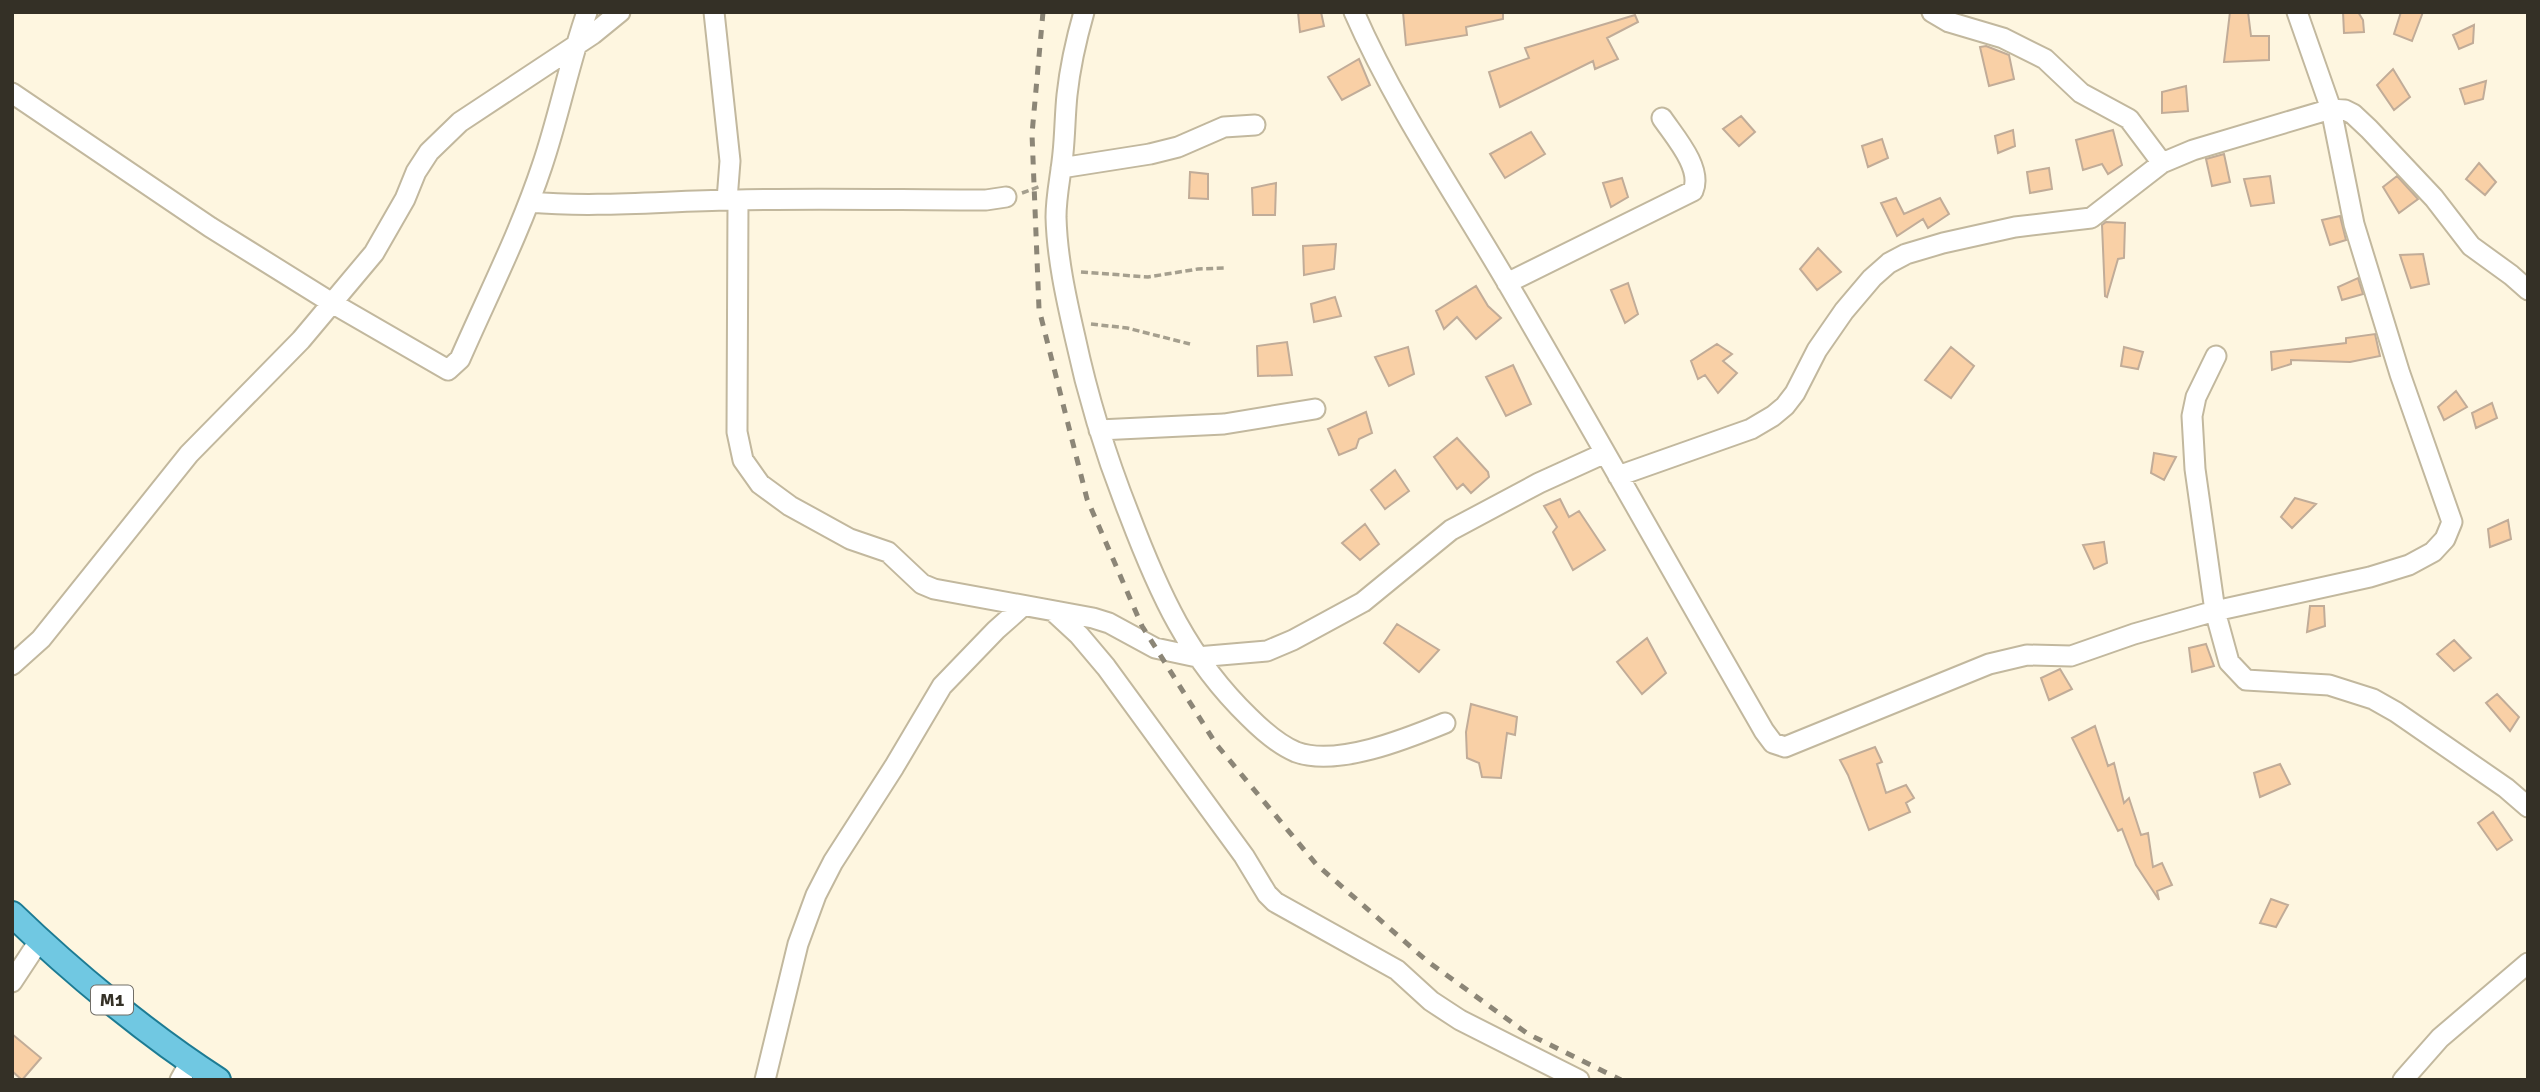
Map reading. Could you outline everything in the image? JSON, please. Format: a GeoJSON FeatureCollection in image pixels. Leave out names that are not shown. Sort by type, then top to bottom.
{"type":"FeatureCollection","features":[{"type":"Feature","properties":{"kind":"main road","name":"M1"},"geometry":{"type":"LineString","coordinates":[[12,915],[185,1071],[218,1080]]}},
{"type":"Feature","properties":{"kind":"street"},"geometry":{"type":"LineString","coordinates":[[12,93],[210,227],[444,369],[451,368],[460,359],[529,202],[554,128],[575,46],[587,12]]}},
{"type":"Feature","properties":{"kind":"street"},"geometry":{"type":"LineString","coordinates":[[12,665],[41,639],[189,454],[301,340],[374,253],[429,152],[460,122],[575,46],[620,12]]}},
{"type":"Feature","properties":{"kind":"street"},"geometry":{"type":"LineString","coordinates":[[714,12],[730,161],[737,432],[743,460],[760,484],[790,506],[850,540],[888,552],[922,584],[934,589],[1109,623],[1155,648],[1197,657],[1260,653],[1293,640],[1380,590],[1451,530],[1539,483],[1605,453]]}},
{"type":"Feature","properties":{"kind":"street"},"geometry":{"type":"LineString","coordinates":[[1084,12],[1072,60],[1056,218],[1062,271],[1086,386],[1108,461],[1165,603],[1197,657],[1231,700],[1282,744],[1305,754],[1326,756],[1368,749],[1445,723]]}},
{"type":"Feature","properties":{"kind":"street"},"geometry":{"type":"LineString","coordinates":[[1354,12],[1416,130],[1768,738],[1779,747],[1785,747],[1989,664],[2027,655],[2071,656],[2134,634],[2215,611],[2370,577],[2409,565],[2433,552],[2445,539],[2452,522],[2400,374],[2354,224],[2330,108],[2297,12]]}},
{"type":"Feature","properties":{"kind":"street"},"geometry":{"type":"LineString","coordinates":[[1932,12],[1949,22],[2003,38],[2045,59],[2081,93],[2129,119],[2162,163]]}},
{"type":"Feature","properties":{"kind":"street"},"geometry":{"type":"LineString","coordinates":[[1618,477],[1751,429],[1779,411],[1795,393],[1817,350],[1844,311],[1872,278],[1889,263],[1906,254],[1943,243],[2015,228],[2091,218],[2162,163],[2193,150],[2330,108],[2353,114],[2434,198],[2471,246],[2528,290]]}},
{"type":"Feature","properties":{"kind":"street"},"geometry":{"type":"LineString","coordinates":[[1507,283],[1693,191],[1696,184],[1690,162],[1662,118]]}},
{"type":"Feature","properties":{"kind":"street"},"geometry":{"type":"LineString","coordinates":[[1060,173],[1178,147],[1224,127],[1255,125]]}},
{"type":"Feature","properties":{"kind":"street"},"geometry":{"type":"LineString","coordinates":[[529,202],[569,206],[732,200],[986,200],[1006,197]]}},
{"type":"Feature","properties":{"kind":"street"},"geometry":{"type":"LineString","coordinates":[[2216,356],[2196,397],[2192,416],[2195,469],[2215,611],[2229,662],[2246,680],[2329,685],[2373,699],[2506,788],[2528,807]]}},
{"type":"Feature","properties":{"kind":"street"},"geometry":{"type":"LineString","coordinates":[[1099,430],[1224,424],[1315,409]]}},
{"type":"Feature","properties":{"kind":"street"},"geometry":{"type":"LineString","coordinates":[[765,1080],[798,944],[816,895],[833,862],[894,768],[942,686],[1023,606]]}},
{"type":"Feature","properties":{"kind":"street"},"geometry":{"type":"LineString","coordinates":[[1052,610],[1079,635],[1105,667],[1275,902],[1397,970],[1431,1001],[1460,1020],[1579,1080]]}},
{"type":"Feature","properties":{"kind":"street"},"geometry":{"type":"LineString","coordinates":[[12,982],[40,941]]}},
{"type":"Feature","properties":{"kind":"street"},"geometry":{"type":"LineString","coordinates":[[2403,1080],[2440,1038],[2528,963]]}},
{"type":"Feature","properties":{"kind":"path"},"geometry":{"type":"LineString","coordinates":[[1006,197],[1034,189],[1060,173]]}},
{"type":"Feature","properties":{"kind":"path"},"geometry":{"type":"LineString","coordinates":[[1062,271],[1148,277],[1198,269],[1226,268]]}},
{"type":"Feature","properties":{"kind":"path"},"geometry":{"type":"LineString","coordinates":[[1072,322],[1127,328],[1190,344]]}},
{"type":"Feature","properties":{"kind":"building"},"geometry":{"type":"Polygon","coordinates":[[[1298,12],[1321,12],[1324,26],[1300,32],[1298,12]]]}},
{"type":"Feature","properties":{"kind":"building"},"geometry":{"type":"Polygon","coordinates":[[[1403,12],[1503,12],[1503,19],[1466,27],[1467,35],[1406,45],[1403,12]]]}},
{"type":"Feature","properties":{"kind":"building"},"geometry":{"type":"Polygon","coordinates":[[[2230,12],[2248,12],[2251,36],[2269,36],[2269,60],[2224,62],[2230,12]]]}},
{"type":"Feature","properties":{"kind":"building"},"geometry":{"type":"Polygon","coordinates":[[[2343,12],[2358,12],[2363,20],[2364,32],[2344,33],[2343,12]]]}},
{"type":"Feature","properties":{"kind":"building"},"geometry":{"type":"Polygon","coordinates":[[[2401,12],[2423,12],[2412,41],[2394,34],[2401,12]]]}},
{"type":"Feature","properties":{"kind":"building"},"geometry":{"type":"Polygon","coordinates":[[[1635,15],[1638,22],[1607,38],[1618,59],[1595,69],[1593,61],[1500,107],[1489,72],[1529,58],[1525,48],[1635,15]]]}},
{"type":"Feature","properties":{"kind":"building"},"geometry":{"type":"Polygon","coordinates":[[[2474,25],[2473,43],[2459,49],[2453,35],[2474,25]]]}},
{"type":"Feature","properties":{"kind":"building"},"geometry":{"type":"Polygon","coordinates":[[[1986,46],[2009,55],[2014,79],[1989,86],[1980,47],[1986,46]]]}},
{"type":"Feature","properties":{"kind":"building"},"geometry":{"type":"Polygon","coordinates":[[[1359,59],[1370,85],[1342,100],[1328,77],[1359,59]]]}},
{"type":"Feature","properties":{"kind":"building"},"geometry":{"type":"Polygon","coordinates":[[[2393,69],[2410,97],[2394,110],[2377,85],[2393,69]]]}},
{"type":"Feature","properties":{"kind":"building"},"geometry":{"type":"Polygon","coordinates":[[[2486,81],[2483,99],[2465,104],[2460,89],[2486,81]]]}},
{"type":"Feature","properties":{"kind":"building"},"geometry":{"type":"Polygon","coordinates":[[[2186,86],[2188,111],[2162,113],[2162,92],[2186,86]]]}},
{"type":"Feature","properties":{"kind":"building"},"geometry":{"type":"Polygon","coordinates":[[[1741,116],[1755,132],[1739,146],[1723,129],[1741,116]]]}},
{"type":"Feature","properties":{"kind":"building"},"geometry":{"type":"Polygon","coordinates":[[[2013,130],[2015,146],[1998,153],[1995,136],[2013,130]]]}},
{"type":"Feature","properties":{"kind":"building"},"geometry":{"type":"Polygon","coordinates":[[[2113,130],[2122,165],[2108,174],[2102,164],[2083,170],[2076,140],[2113,130]]]}},
{"type":"Feature","properties":{"kind":"building"},"geometry":{"type":"Polygon","coordinates":[[[1531,132],[1545,154],[1505,178],[1490,154],[1531,132]]]}},
{"type":"Feature","properties":{"kind":"building"},"geometry":{"type":"Polygon","coordinates":[[[1882,139],[1888,158],[1868,167],[1862,146],[1882,139]]]}},
{"type":"Feature","properties":{"kind":"building"},"geometry":{"type":"Polygon","coordinates":[[[2224,154],[2230,182],[2212,186],[2206,159],[2224,154]]]}},
{"type":"Feature","properties":{"kind":"building"},"geometry":{"type":"Polygon","coordinates":[[[2479,163],[2496,182],[2485,195],[2466,179],[2479,163]]]}},
{"type":"Feature","properties":{"kind":"building"},"geometry":{"type":"Polygon","coordinates":[[[2049,168],[2052,189],[2030,193],[2027,172],[2049,168]]]}},
{"type":"Feature","properties":{"kind":"building"},"geometry":{"type":"Polygon","coordinates":[[[1190,172],[1208,174],[1208,199],[1189,198],[1190,172]]]}},
{"type":"Feature","properties":{"kind":"building"},"geometry":{"type":"Polygon","coordinates":[[[2270,176],[2274,203],[2251,206],[2244,179],[2270,176]]]}},
{"type":"Feature","properties":{"kind":"building"},"geometry":{"type":"Polygon","coordinates":[[[2397,176],[2418,199],[2399,213],[2383,187],[2397,176]]]}},
{"type":"Feature","properties":{"kind":"building"},"geometry":{"type":"Polygon","coordinates":[[[1622,178],[1628,197],[1611,207],[1603,183],[1622,178]]]}},
{"type":"Feature","properties":{"kind":"building"},"geometry":{"type":"Polygon","coordinates":[[[1276,183],[1275,215],[1253,215],[1252,188],[1276,183]]]}},
{"type":"Feature","properties":{"kind":"building"},"geometry":{"type":"Polygon","coordinates":[[[1896,198],[1904,214],[1940,198],[1949,214],[1928,228],[1923,219],[1897,236],[1881,203],[1896,198]]]}},
{"type":"Feature","properties":{"kind":"building"},"geometry":{"type":"Polygon","coordinates":[[[2340,216],[2346,240],[2330,245],[2322,220],[2340,216]]]}},
{"type":"Feature","properties":{"kind":"building"},"geometry":{"type":"Polygon","coordinates":[[[2106,222],[2125,223],[2124,258],[2118,259],[2107,297],[2102,225],[2106,222]]]}},
{"type":"Feature","properties":{"kind":"building"},"geometry":{"type":"Polygon","coordinates":[[[1336,244],[1334,269],[1304,275],[1303,246],[1336,244]]]}},
{"type":"Feature","properties":{"kind":"building"},"geometry":{"type":"Polygon","coordinates":[[[1818,248],[1841,272],[1817,290],[1800,269],[1818,248]]]}},
{"type":"Feature","properties":{"kind":"building"},"geometry":{"type":"Polygon","coordinates":[[[2423,254],[2429,284],[2411,288],[2400,255],[2423,254]]]}},
{"type":"Feature","properties":{"kind":"building"},"geometry":{"type":"Polygon","coordinates":[[[2358,278],[2363,294],[2342,300],[2338,287],[2358,278]]]}},
{"type":"Feature","properties":{"kind":"building"},"geometry":{"type":"Polygon","coordinates":[[[1628,283],[1638,314],[1625,323],[1611,290],[1628,283]]]}},
{"type":"Feature","properties":{"kind":"building"},"geometry":{"type":"Polygon","coordinates":[[[1476,286],[1488,306],[1501,318],[1476,339],[1457,317],[1444,329],[1436,311],[1476,286]]]}},
{"type":"Feature","properties":{"kind":"building"},"geometry":{"type":"Polygon","coordinates":[[[1335,297],[1341,316],[1314,322],[1311,304],[1335,297]]]}},
{"type":"Feature","properties":{"kind":"building"},"geometry":{"type":"Polygon","coordinates":[[[2375,334],[2380,356],[2350,362],[2291,360],[2291,364],[2272,370],[2271,352],[2346,343],[2346,338],[2375,334]]]}},
{"type":"Feature","properties":{"kind":"building"},"geometry":{"type":"Polygon","coordinates":[[[1287,342],[1292,375],[1258,376],[1257,346],[1287,342]]]}},
{"type":"Feature","properties":{"kind":"building"},"geometry":{"type":"Polygon","coordinates":[[[1717,344],[1732,354],[1723,361],[1737,373],[1718,393],[1705,375],[1698,379],[1691,361],[1717,344]]]}},
{"type":"Feature","properties":{"kind":"building"},"geometry":{"type":"Polygon","coordinates":[[[1408,347],[1414,374],[1389,386],[1375,357],[1408,347]]]}},
{"type":"Feature","properties":{"kind":"building"},"geometry":{"type":"Polygon","coordinates":[[[1951,347],[1974,366],[1951,398],[1925,380],[1951,347]]]}},
{"type":"Feature","properties":{"kind":"building"},"geometry":{"type":"Polygon","coordinates":[[[2124,347],[2143,352],[2138,369],[2121,366],[2124,347]]]}},
{"type":"Feature","properties":{"kind":"building"},"geometry":{"type":"Polygon","coordinates":[[[1513,365],[1531,404],[1506,416],[1486,377],[1513,365]]]}},
{"type":"Feature","properties":{"kind":"building"},"geometry":{"type":"Polygon","coordinates":[[[2456,391],[2467,407],[2444,420],[2438,407],[2456,391]]]}},
{"type":"Feature","properties":{"kind":"building"},"geometry":{"type":"Polygon","coordinates":[[[2492,403],[2497,418],[2476,428],[2472,413],[2492,403]]]}},
{"type":"Feature","properties":{"kind":"building"},"geometry":{"type":"Polygon","coordinates":[[[1366,412],[1372,433],[1359,439],[1356,448],[1339,455],[1328,429],[1366,412]]]}},
{"type":"Feature","properties":{"kind":"building"},"geometry":{"type":"Polygon","coordinates":[[[1457,438],[1488,472],[1489,477],[1471,493],[1463,484],[1457,489],[1434,457],[1457,438]]]}},
{"type":"Feature","properties":{"kind":"building"},"geometry":{"type":"Polygon","coordinates":[[[2154,453],[2176,457],[2164,480],[2151,473],[2154,453]]]}},
{"type":"Feature","properties":{"kind":"building"},"geometry":{"type":"Polygon","coordinates":[[[1395,470],[1409,491],[1385,509],[1371,490],[1395,470]]]}},
{"type":"Feature","properties":{"kind":"building"},"geometry":{"type":"Polygon","coordinates":[[[2295,498],[2316,504],[2292,528],[2281,517],[2295,498]]]}},
{"type":"Feature","properties":{"kind":"building"},"geometry":{"type":"Polygon","coordinates":[[[1560,499],[1569,517],[1579,511],[1605,550],[1573,570],[1553,532],[1557,527],[1544,506],[1560,499]]]}},
{"type":"Feature","properties":{"kind":"building"},"geometry":{"type":"Polygon","coordinates":[[[2508,520],[2511,539],[2490,547],[2488,529],[2508,520]]]}},
{"type":"Feature","properties":{"kind":"building"},"geometry":{"type":"Polygon","coordinates":[[[1365,524],[1379,544],[1360,560],[1342,543],[1365,524]]]}},
{"type":"Feature","properties":{"kind":"building"},"geometry":{"type":"Polygon","coordinates":[[[2104,542],[2107,563],[2094,569],[2083,545],[2104,542]]]}},
{"type":"Feature","properties":{"kind":"building"},"geometry":{"type":"Polygon","coordinates":[[[2310,606],[2324,606],[2325,626],[2307,632],[2310,606]]]}},
{"type":"Feature","properties":{"kind":"building"},"geometry":{"type":"Polygon","coordinates":[[[1397,624],[1439,650],[1419,672],[1384,643],[1397,624]]]}},
{"type":"Feature","properties":{"kind":"building"},"geometry":{"type":"Polygon","coordinates":[[[1647,638],[1666,673],[1642,694],[1617,662],[1647,638]]]}},
{"type":"Feature","properties":{"kind":"building"},"geometry":{"type":"Polygon","coordinates":[[[2454,640],[2471,658],[2454,671],[2437,654],[2454,640]]]}},
{"type":"Feature","properties":{"kind":"building"},"geometry":{"type":"Polygon","coordinates":[[[2206,644],[2214,666],[2192,672],[2189,648],[2206,644]]]}},
{"type":"Feature","properties":{"kind":"building"},"geometry":{"type":"Polygon","coordinates":[[[2060,669],[2072,689],[2049,700],[2041,678],[2060,669]]]}},
{"type":"Feature","properties":{"kind":"building"},"geometry":{"type":"Polygon","coordinates":[[[2497,694],[2519,717],[2510,731],[2486,703],[2497,694]]]}},
{"type":"Feature","properties":{"kind":"building"},"geometry":{"type":"Polygon","coordinates":[[[1471,704],[1517,717],[1515,735],[1507,733],[1501,778],[1482,777],[1479,763],[1467,758],[1466,732],[1471,704]]]}},
{"type":"Feature","properties":{"kind":"building"},"geometry":{"type":"Polygon","coordinates":[[[2095,726],[2108,766],[2114,763],[2124,803],[2129,798],[2141,835],[2148,833],[2153,867],[2162,863],[2172,885],[2157,891],[2159,900],[2136,865],[2122,829],[2118,831],[2072,738],[2095,726]]]}},
{"type":"Feature","properties":{"kind":"building"},"geometry":{"type":"Polygon","coordinates":[[[1875,747],[1882,762],[1877,764],[1886,793],[1906,785],[1914,798],[1906,803],[1910,812],[1869,830],[1840,760],[1875,747]]]}},
{"type":"Feature","properties":{"kind":"building"},"geometry":{"type":"Polygon","coordinates":[[[2280,764],[2290,784],[2260,797],[2254,773],[2280,764]]]}},
{"type":"Feature","properties":{"kind":"building"},"geometry":{"type":"Polygon","coordinates":[[[2493,812],[2512,840],[2497,850],[2478,823],[2493,812]]]}},
{"type":"Feature","properties":{"kind":"building"},"geometry":{"type":"Polygon","coordinates":[[[2271,899],[2288,905],[2276,927],[2260,923],[2271,899]]]}},
{"type":"Feature","properties":{"kind":"building"},"geometry":{"type":"Polygon","coordinates":[[[12,1034],[41,1058],[22,1080],[12,1071],[12,1034]]]}},
{"type":"Feature","properties":{"kind":"railway"},"geometry":{"type":"LineString","coordinates":[[1043,12],[1032,134],[1039,309],[1087,499],[1142,626],[1216,744],[1316,864],[1427,961],[1528,1034],[1621,1080]]}}]}
